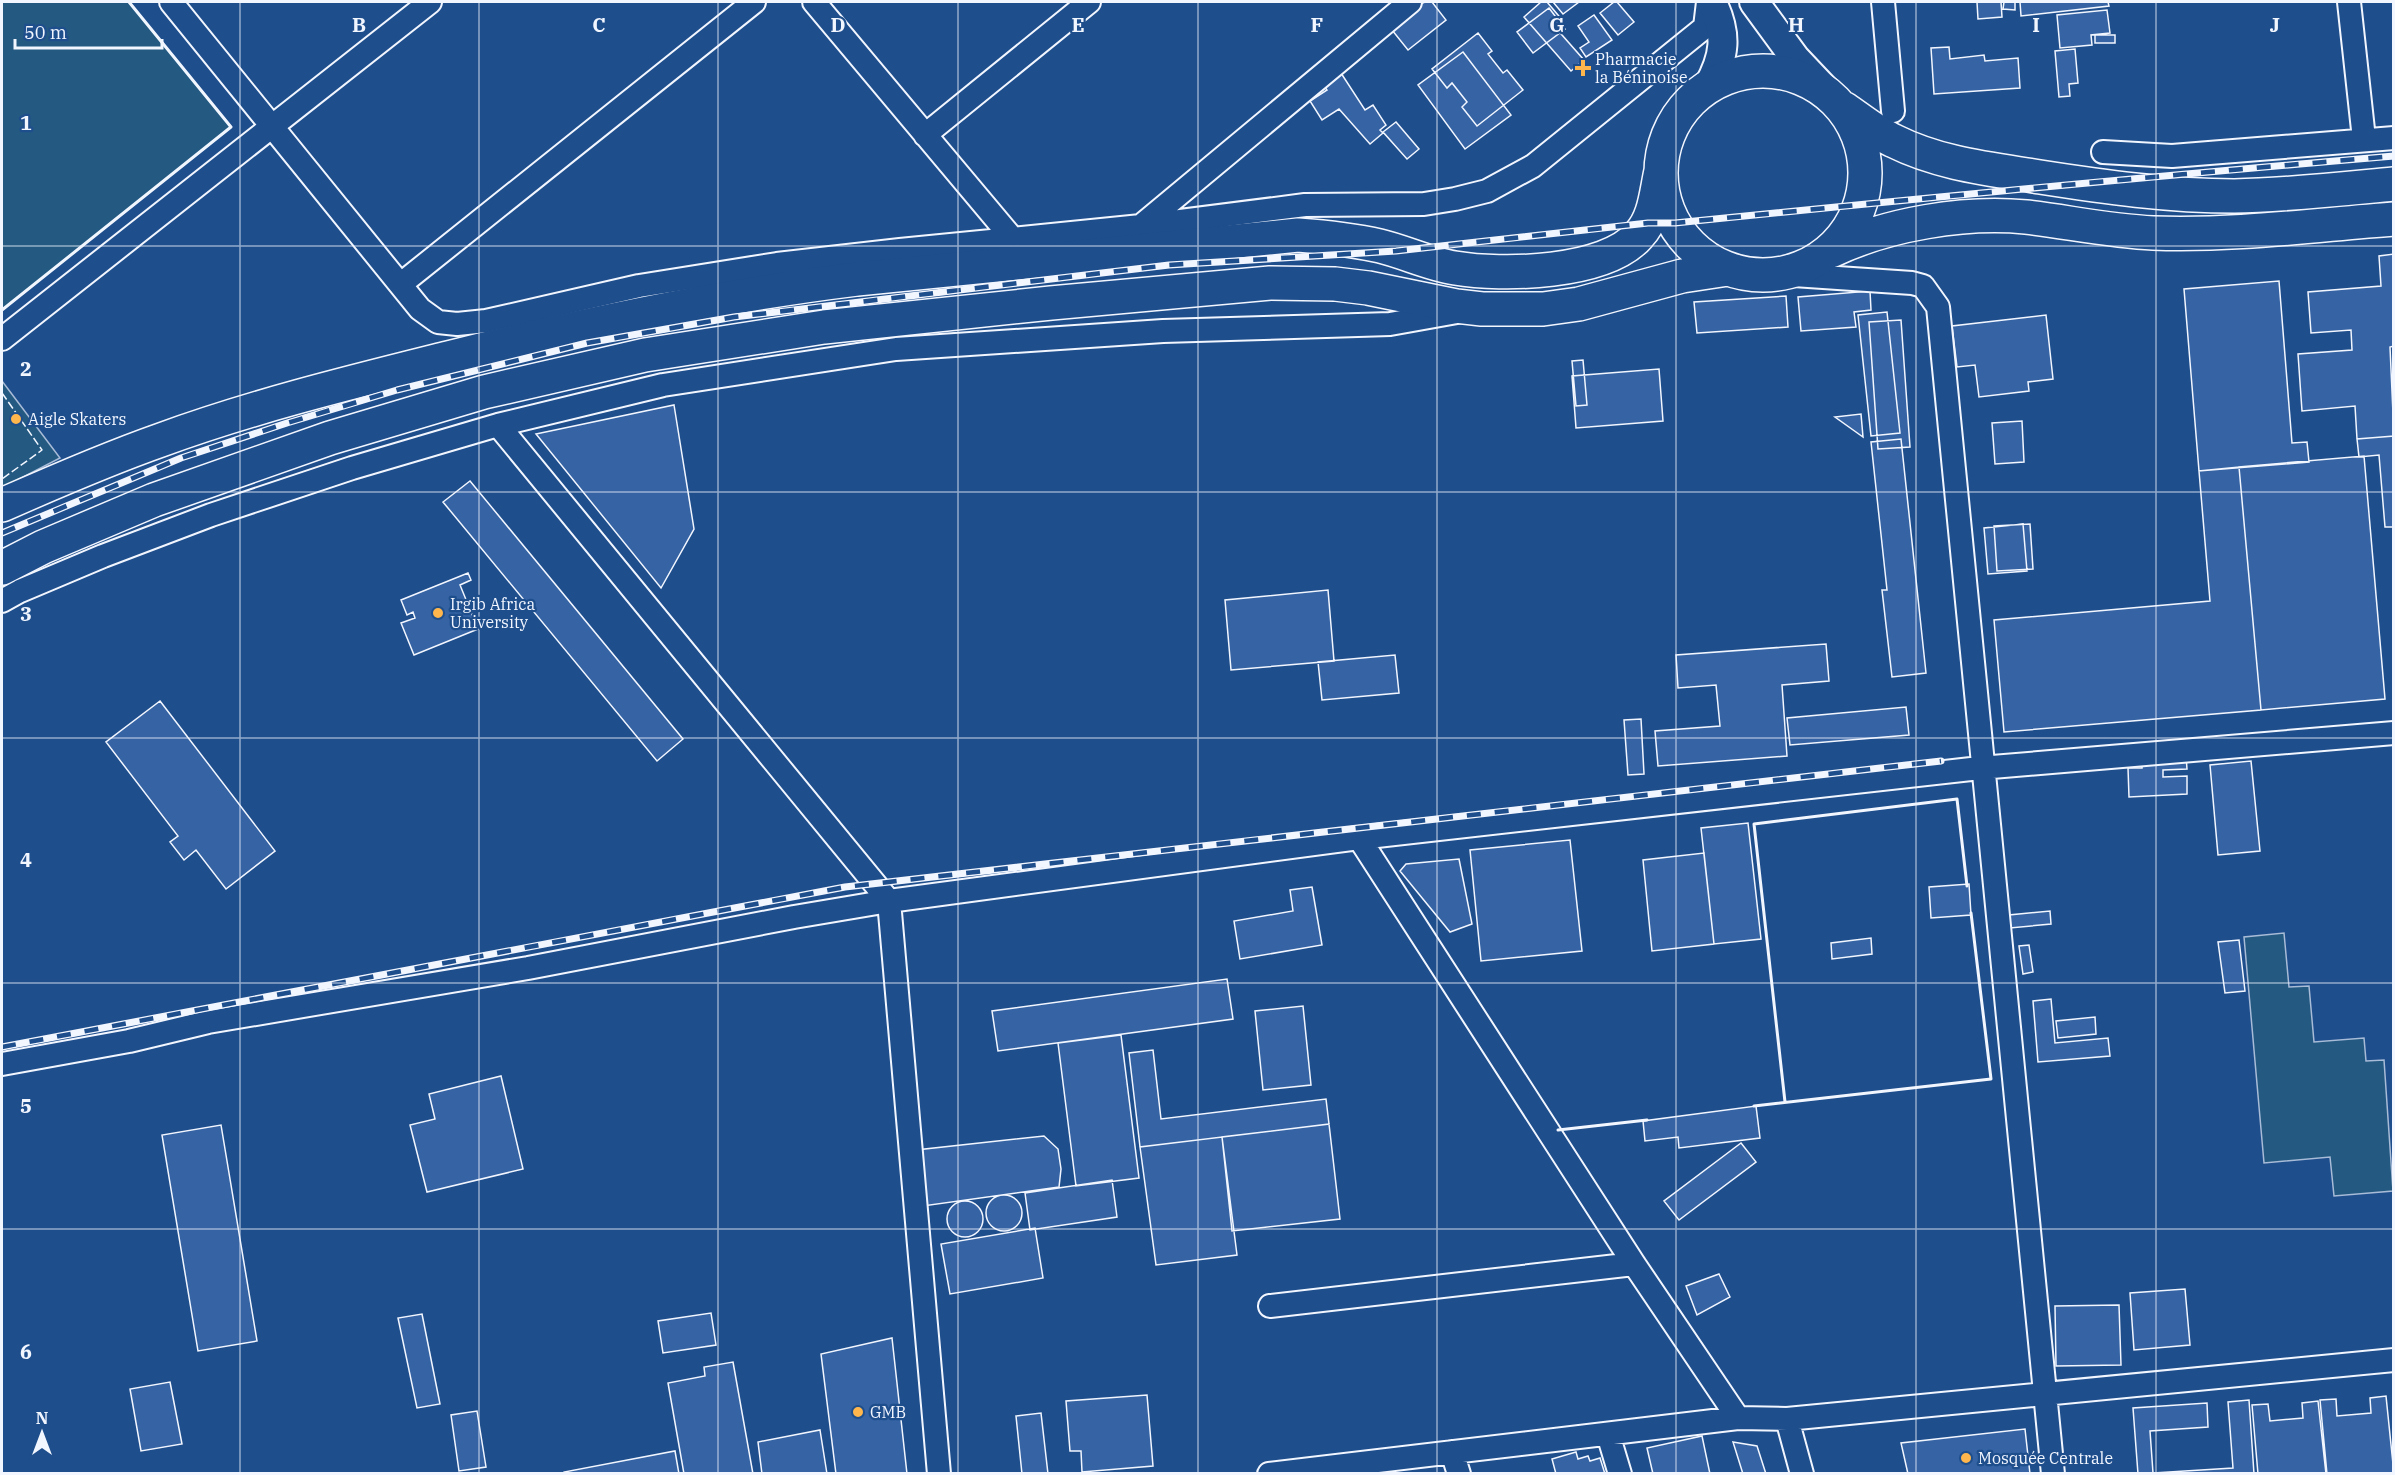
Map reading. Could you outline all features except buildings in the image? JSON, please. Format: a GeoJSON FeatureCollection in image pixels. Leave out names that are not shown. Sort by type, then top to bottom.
{"type":"FeatureCollection","features":[{"type":"Feature","properties":{"kind":"highway"},"geometry":{"type":"LineString","coordinates":[[2,505],[80,470],[255,409],[564,329],[785,288],[1275,236],[1310,236],[1362,243],[1433,263],[1481,271],[1529,271],[1577,266],[1623,249],[1639,237],[1648,224],[1653,209],[1665,143],[1677,117],[1696,96],[1708,87],[1740,74],[1772,71],[1807,81],[1894,141],[1925,154],[1956,163],[2087,185],[2151,193],[2233,196],[2394,184]]}},
{"type":"Feature","properties":{"kind":"highway"},"geometry":{"type":"LineString","coordinates":[[1824,254],[1850,227],[1861,204],[1865,183],[1862,144],[1854,126],[1834,100]]}},
{"type":"Feature","properties":{"kind":"highway"},"geometry":{"type":"LineString","coordinates":[[1661,171],[1664,199],[1679,231],[1706,257],[1728,269],[1753,274],[1778,274],[1802,267],[1824,254],[1875,232],[1974,217],[2024,217],[2150,233],[2189,234],[2394,219]]}},
{"type":"Feature","properties":{"kind":"highway"},"geometry":{"type":"LineString","coordinates":[[2,568],[43,547],[207,480],[330,438],[484,392],[645,355],[824,327],[1270,283],[1335,284],[1368,288],[1476,309],[1516,310],[1579,304],[1682,276],[1728,269]]}},
{"type":"Feature","properties":{"kind":"main road"},"geometry":{"type":"LineString","coordinates":[[1708,87],[1721,61],[1722,46],[1721,27],[1710,2]]}},
{"type":"Feature","properties":{"kind":"main road"},"geometry":{"type":"LineString","coordinates":[[1754,2],[1795,58],[1834,100]]}},
{"type":"Feature","properties":{"kind":"street"},"geometry":{"type":"LineString","coordinates":[[171,2],[420,309],[438,322],[457,324],[486,321],[639,286],[855,255],[1141,226],[1305,205],[1424,204],[1455,199],[1486,191],[1533,166],[1705,27],[1710,2]]}},
{"type":"Feature","properties":{"kind":"street"},"geometry":{"type":"LineString","coordinates":[[2,339],[430,2]]}},
{"type":"Feature","properties":{"kind":"street"},"geometry":{"type":"LineString","coordinates":[[401,284],[754,2]]}},
{"type":"Feature","properties":{"kind":"street"},"geometry":{"type":"LineString","coordinates":[[814,2],[1012,238]]}},
{"type":"Feature","properties":{"kind":"street"},"geometry":{"type":"LineString","coordinates":[[925,135],[1089,2]]}},
{"type":"Feature","properties":{"kind":"street"},"geometry":{"type":"LineString","coordinates":[[1141,226],[1410,2]]}},
{"type":"Feature","properties":{"kind":"street"},"geometry":{"type":"LineString","coordinates":[[1883,2],[1893,111]]}},
{"type":"Feature","properties":{"kind":"street"},"geometry":{"type":"LineString","coordinates":[[2349,2],[2364,139]]}},
{"type":"Feature","properties":{"kind":"street"},"geometry":{"type":"LineString","coordinates":[[2103,152],[2172,156],[2394,138]]}},
{"type":"Feature","properties":{"kind":"street"},"geometry":{"type":"LineString","coordinates":[[1778,274],[1923,286],[1938,307],[1980,768],[2052,1473]]}},
{"type":"Feature","properties":{"kind":"street"},"geometry":{"type":"LineString","coordinates":[[1158,293],[1163,331]]}},
{"type":"Feature","properties":{"kind":"street"},"geometry":{"type":"LineString","coordinates":[[2,601],[20,591],[103,556],[211,515],[352,468],[498,425],[663,385],[837,357],[926,346],[1163,331],[1390,324],[1476,309]]}},
{"type":"Feature","properties":{"kind":"street"},"geometry":{"type":"LineString","coordinates":[[498,425],[889,901],[939,1473]]}},
{"type":"Feature","properties":{"kind":"street"},"geometry":{"type":"LineString","coordinates":[[2,1064],[129,1041],[208,1022],[528,968],[889,901],[1359,838],[1980,768],[2394,733]]}},
{"type":"Feature","properties":{"kind":"street"},"geometry":{"type":"LineString","coordinates":[[1359,838],[1634,1264],[1737,1418]]}},
{"type":"Feature","properties":{"kind":"street"},"geometry":{"type":"LineString","coordinates":[[1270,1306],[1634,1264]]}},
{"type":"Feature","properties":{"kind":"street"},"geometry":{"type":"LineString","coordinates":[[1269,1473],[1737,1418],[1787,1419],[2394,1360]]}},
{"type":"Feature","properties":{"kind":"street"},"geometry":{"type":"LineString","coordinates":[[1787,1419],[1802,1473]]}},
{"type":"Feature","properties":{"kind":"street"},"geometry":{"type":"LineString","coordinates":[[1608,1434],[1620,1473]]}},
{"type":"Feature","properties":{"kind":"street"},"geometry":{"type":"LineString","coordinates":[[1452,1452],[1459,1473]]}},
{"type":"Feature","properties":{"kind":"shaded area"},"geometry":{"type":"Polygon","coordinates":[[[2,2],[129,2],[231,127],[2,310],[2,2]]]}},
{"type":"Feature","properties":{"kind":"shaded area","name":"Aigle Skaters"},"geometry":{"type":"Polygon","coordinates":[[[2,381],[60,458],[2,488],[2,381]]]}},
{"type":"Feature","properties":{"kind":"shaded area"},"geometry":{"type":"Polygon","coordinates":[[[2284,933],[2289,987],[2309,986],[2314,1042],[2364,1038],[2366,1061],[2384,1060],[2393,1191],[2334,1196],[2330,1157],[2264,1163],[2244,937],[2284,933]]]}},
{"type":"Feature","properties":{"kind":"railway"},"geometry":{"type":"LineString","coordinates":[[2,533],[181,458],[397,390],[587,343],[734,317],[1169,265],[1396,251],[1648,223],[1675,223],[2394,156]]}},
{"type":"Feature","properties":{"kind":"railway"},"geometry":{"type":"LineString","coordinates":[[2,1047],[845,887],[1941,761]]}},
{"type":"Feature","properties":{"kind":"fence"},"geometry":{"type":"LineString","coordinates":[[2,393],[42,450],[2,479]]}},
{"type":"Feature","properties":{"kind":"wall"},"geometry":{"type":"LineString","coordinates":[[2,310],[231,127],[129,2]]}},
{"type":"Feature","properties":{"kind":"wall"},"geometry":{"type":"LineString","coordinates":[[1785,1102],[1754,824],[1957,799],[1967,886]]}},
{"type":"Feature","properties":{"kind":"wall"},"geometry":{"type":"LineString","coordinates":[[1754,1106],[1991,1079],[1971,913]]}},
{"type":"Feature","properties":{"kind":"wall"},"geometry":{"type":"LineString","coordinates":[[1558,1130],[1647,1120]]}},
{"type":"Feature","properties":{"kind":"place","name":"Pharmacie la Béninoise"},"geometry":{"type":"Point","coordinates":[1583,68]}},
{"type":"Feature","properties":{"kind":"place","name":"Aigle Skaters"},"geometry":{"type":"Point","coordinates":[16,419]}},
{"type":"Feature","properties":{"kind":"place","name":"Irgib Africa University"},"geometry":{"type":"Point","coordinates":[438,613]}},
{"type":"Feature","properties":{"kind":"place","name":"GMB"},"geometry":{"type":"Point","coordinates":[858,1412]}},
{"type":"Feature","properties":{"kind":"place","name":"Mosquée Centrale"},"geometry":{"type":"Point","coordinates":[1966,1458]}}]}
